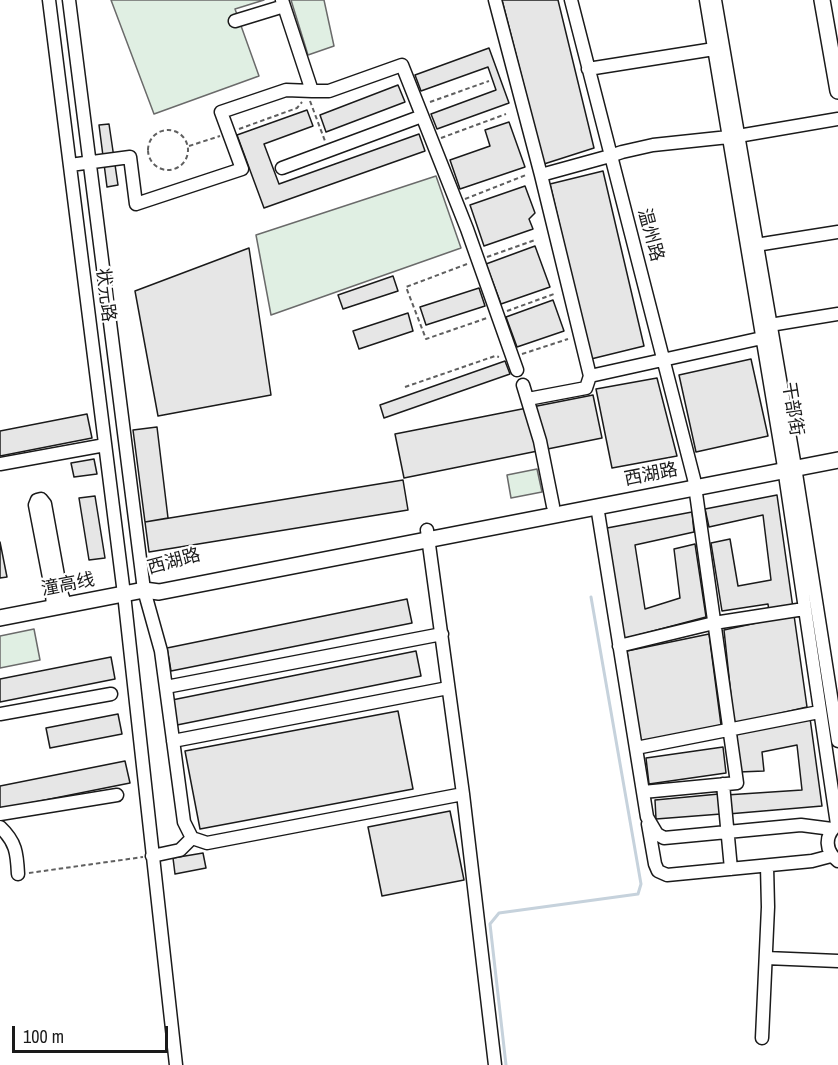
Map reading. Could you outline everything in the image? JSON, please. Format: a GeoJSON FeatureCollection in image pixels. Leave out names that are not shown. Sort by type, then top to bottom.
{"type":"FeatureCollection","features":[{"type":"Feature","properties":{"kind":"main road"},"geometry":{"type":"LineString","coordinates":[[822,0],[838,91]]}},
{"type":"Feature","properties":{"kind":"main road"},"geometry":{"type":"LineString","coordinates":[[832,0],[838,34]]}},
{"type":"Feature","properties":{"kind":"main road","name":"西湖路"},"geometry":{"type":"LineString","coordinates":[[144,590],[157,583],[597,506],[838,451]]}},
{"type":"Feature","properties":{"kind":"main road","name":"西湖路"},"geometry":{"type":"LineString","coordinates":[[789,464],[838,460]]}},
{"type":"Feature","properties":{"kind":"main road","name":"西湖路"},"geometry":{"type":"LineString","coordinates":[[428,534],[552,506],[695,483]]}},
{"type":"Feature","properties":{"kind":"main road","name":"潼高线"},"geometry":{"type":"LineString","coordinates":[[0,618],[144,590]]}},
{"type":"Feature","properties":{"kind":"street","name":"状元路"},"geometry":{"type":"LineString","coordinates":[[49,0],[124,594],[176,1065]]}},
{"type":"Feature","properties":{"kind":"street","name":"状元路"},"geometry":{"type":"LineString","coordinates":[[69,0],[144,590],[161,651],[184,822],[192,838]]}},
{"type":"Feature","properties":{"kind":"street"},"geometry":{"type":"LineString","coordinates":[[495,0],[590,375],[586,388],[528,399]]}},
{"type":"Feature","properties":{"kind":"street","name":"温州路"},"geometry":{"type":"LineString","coordinates":[[572,0],[695,483],[736,783],[723,784]]}},
{"type":"Feature","properties":{"kind":"street","name":"干部街"},"geometry":{"type":"LineString","coordinates":[[706,0],[770,325],[789,464],[804,609],[836,826],[827,842],[835,859]]}},
{"type":"Feature","properties":{"kind":"street","name":"干部街"},"geometry":{"type":"LineString","coordinates":[[715,0],[762,338],[789,464],[838,741]]}},
{"type":"Feature","properties":{"kind":"street"},"geometry":{"type":"LineString","coordinates":[[235,21],[283,3],[310,93]]}},
{"type":"Feature","properties":{"kind":"street"},"geometry":{"type":"LineString","coordinates":[[588,69],[714,49]]}},
{"type":"Feature","properties":{"kind":"street"},"geometry":{"type":"LineString","coordinates":[[70,165],[130,157],[136,204],[242,169],[221,112],[286,90],[310,93],[329,91],[402,65],[478,260],[514,364]]}},
{"type":"Feature","properties":{"kind":"street"},"geometry":{"type":"LineString","coordinates":[[282,168],[420,111]]}},
{"type":"Feature","properties":{"kind":"street"},"geometry":{"type":"LineString","coordinates":[[541,175],[653,145],[733,136],[838,119]]}},
{"type":"Feature","properties":{"kind":"street"},"geometry":{"type":"LineString","coordinates":[[756,245],[838,232]]}},
{"type":"Feature","properties":{"kind":"street"},"geometry":{"type":"LineString","coordinates":[[590,375],[762,338],[770,325],[838,315]]}},
{"type":"Feature","properties":{"kind":"street"},"geometry":{"type":"LineString","coordinates":[[524,385],[540,441],[552,506]]}},
{"type":"Feature","properties":{"kind":"street"},"geometry":{"type":"LineString","coordinates":[[0,464],[105,445]]}},
{"type":"Feature","properties":{"kind":"street"},"geometry":{"type":"LineString","coordinates":[[41,499],[45,504],[61,592],[59,607],[52,593],[35,506],[37,500],[41,499]]}},
{"type":"Feature","properties":{"kind":"street"},"geometry":{"type":"LineString","coordinates":[[597,506],[647,817],[658,871],[667,875],[835,859]]}},
{"type":"Feature","properties":{"kind":"street"},"geometry":{"type":"LineString","coordinates":[[428,534],[463,794],[495,1065]]}},
{"type":"Feature","properties":{"kind":"street"},"geometry":{"type":"LineString","coordinates":[[619,646],[714,623],[804,609]]}},
{"type":"Feature","properties":{"kind":"street"},"geometry":{"type":"LineString","coordinates":[[166,687],[442,633]]}},
{"type":"Feature","properties":{"kind":"street"},"geometry":{"type":"LineString","coordinates":[[173,741],[448,688]]}},
{"type":"Feature","properties":{"kind":"street"},"geometry":{"type":"LineString","coordinates":[[0,714],[111,694]]}},
{"type":"Feature","properties":{"kind":"street"},"geometry":{"type":"LineString","coordinates":[[636,748],[819,712]]}},
{"type":"Feature","properties":{"kind":"street"},"geometry":{"type":"LineString","coordinates":[[643,792],[723,784],[731,869]]}},
{"type":"Feature","properties":{"kind":"street"},"geometry":{"type":"LineString","coordinates":[[152,856],[180,850],[192,838],[207,843],[463,794]]}},
{"type":"Feature","properties":{"kind":"street"},"geometry":{"type":"LineString","coordinates":[[0,814],[117,795]]}},
{"type":"Feature","properties":{"kind":"street"},"geometry":{"type":"LineString","coordinates":[[647,817],[657,834],[664,838],[801,825],[836,826]]}},
{"type":"Feature","properties":{"kind":"street"},"geometry":{"type":"LineString","coordinates":[[0,827],[11,838],[17,859],[18,874]]}},
{"type":"Feature","properties":{"kind":"street"},"geometry":{"type":"LineString","coordinates":[[762,1038],[767,866]]}},
{"type":"Feature","properties":{"kind":"street"},"geometry":{"type":"LineString","coordinates":[[766,958],[838,961]]}},
{"type":"Feature","properties":{"kind":"path"},"geometry":{"type":"LineString","coordinates":[[420,111],[489,81]]}},
{"type":"Feature","properties":{"kind":"path"},"geometry":{"type":"LineString","coordinates":[[189,146],[297,108],[310,93]]}},
{"type":"Feature","properties":{"kind":"path"},"geometry":{"type":"LineString","coordinates":[[310,93],[328,150]]}},
{"type":"Feature","properties":{"kind":"path"},"geometry":{"type":"LineString","coordinates":[[432,142],[506,114]]}},
{"type":"Feature","properties":{"kind":"path"},"geometry":{"type":"LineString","coordinates":[[162,131],[176,131],[182,134],[189,146],[187,159],[183,165],[171,171],[165,171],[153,164],[148,152],[151,139],[162,131]]}},
{"type":"Feature","properties":{"kind":"path"},"geometry":{"type":"LineString","coordinates":[[456,202],[526,175]]}},
{"type":"Feature","properties":{"kind":"path"},"geometry":{"type":"LineString","coordinates":[[535,240],[406,287],[426,339],[554,294]]}},
{"type":"Feature","properties":{"kind":"path"},"geometry":{"type":"LineString","coordinates":[[405,387],[495,356],[514,364],[568,339]]}},
{"type":"Feature","properties":{"kind":"path"},"geometry":{"type":"LineString","coordinates":[[18,874],[152,856]]}},
{"type":"Feature","properties":{"kind":"green space"},"geometry":{"type":"Polygon","coordinates":[[[111,0],[264,0],[235,9],[259,76],[154,114],[111,0]]]}},
{"type":"Feature","properties":{"kind":"green space"},"geometry":{"type":"Polygon","coordinates":[[[291,0],[324,0],[334,46],[308,55],[291,0]]]}},
{"type":"Feature","properties":{"kind":"green space"},"geometry":{"type":"Polygon","coordinates":[[[436,176],[461,248],[271,315],[256,235],[436,176]]]}},
{"type":"Feature","properties":{"kind":"green space"},"geometry":{"type":"Polygon","coordinates":[[[537,469],[542,492],[511,498],[507,475],[537,469]]]}},
{"type":"Feature","properties":{"kind":"green space"},"geometry":{"type":"Polygon","coordinates":[[[34,629],[40,660],[0,668],[0,636],[34,629]]]}},
{"type":"Feature","properties":{"kind":"building"},"geometry":{"type":"Polygon","coordinates":[[[502,0],[558,0],[594,148],[544,164],[502,0]]]}},
{"type":"Feature","properties":{"kind":"building"},"geometry":{"type":"Polygon","coordinates":[[[489,48],[509,103],[437,129],[431,114],[496,90],[488,67],[421,91],[415,75],[489,48]]]}},
{"type":"Feature","properties":{"kind":"building"},"geometry":{"type":"Polygon","coordinates":[[[398,85],[405,102],[326,132],[320,115],[398,85]]]}},
{"type":"Feature","properties":{"kind":"building"},"geometry":{"type":"Polygon","coordinates":[[[307,110],[313,126],[264,144],[279,184],[419,134],[425,151],[264,208],[237,135],[307,110]]]}},
{"type":"Feature","properties":{"kind":"building"},"geometry":{"type":"Polygon","coordinates":[[[509,122],[525,167],[460,189],[450,160],[490,146],[485,130],[509,122]]]}},
{"type":"Feature","properties":{"kind":"building"},"geometry":{"type":"Polygon","coordinates":[[[109,124],[118,185],[107,187],[99,125],[109,124]]]}},
{"type":"Feature","properties":{"kind":"building"},"geometry":{"type":"Polygon","coordinates":[[[603,171],[644,346],[591,359],[550,184],[603,171]]]}},
{"type":"Feature","properties":{"kind":"building"},"geometry":{"type":"Polygon","coordinates":[[[525,186],[535,213],[529,219],[533,229],[484,246],[470,205],[525,186]]]}},
{"type":"Feature","properties":{"kind":"building"},"geometry":{"type":"Polygon","coordinates":[[[535,246],[550,287],[501,304],[486,264],[535,246]]]}},
{"type":"Feature","properties":{"kind":"building"},"geometry":{"type":"Polygon","coordinates":[[[249,248],[271,395],[158,416],[135,291],[249,248]]]}},
{"type":"Feature","properties":{"kind":"building"},"geometry":{"type":"Polygon","coordinates":[[[393,276],[398,291],[343,309],[338,295],[393,276]]]}},
{"type":"Feature","properties":{"kind":"building"},"geometry":{"type":"Polygon","coordinates":[[[479,288],[485,306],[426,325],[420,307],[479,288]]]}},
{"type":"Feature","properties":{"kind":"building"},"geometry":{"type":"Polygon","coordinates":[[[553,300],[564,331],[517,347],[506,317],[553,300]]]}},
{"type":"Feature","properties":{"kind":"building"},"geometry":{"type":"Polygon","coordinates":[[[408,313],[413,331],[359,349],[353,331],[408,313]]]}},
{"type":"Feature","properties":{"kind":"building"},"geometry":{"type":"Polygon","coordinates":[[[751,359],[768,436],[696,452],[679,375],[751,359]]]}},
{"type":"Feature","properties":{"kind":"building"},"geometry":{"type":"Polygon","coordinates":[[[505,361],[510,374],[384,418],[380,405],[505,361]]]}},
{"type":"Feature","properties":{"kind":"building"},"geometry":{"type":"Polygon","coordinates":[[[657,378],[677,456],[612,468],[596,389],[657,378]]]}},
{"type":"Feature","properties":{"kind":"building"},"geometry":{"type":"Polygon","coordinates":[[[593,395],[602,438],[404,478],[395,434],[593,395]]]}},
{"type":"Feature","properties":{"kind":"building"},"geometry":{"type":"Polygon","coordinates":[[[87,414],[92,438],[0,456],[0,431],[87,414]]]}},
{"type":"Feature","properties":{"kind":"building"},"geometry":{"type":"Polygon","coordinates":[[[157,427],[168,518],[145,522],[133,430],[157,427]]]}},
{"type":"Feature","properties":{"kind":"building"},"geometry":{"type":"Polygon","coordinates":[[[94,459],[97,474],[74,477],[71,463],[94,459]]]}},
{"type":"Feature","properties":{"kind":"building"},"geometry":{"type":"Polygon","coordinates":[[[403,480],[408,510],[149,552],[145,522],[403,480]]]}},
{"type":"Feature","properties":{"kind":"building"},"geometry":{"type":"Polygon","coordinates":[[[777,495],[807,707],[734,724],[724,630],[770,620],[768,604],[722,611],[711,543],[730,539],[738,586],[771,580],[763,515],[709,527],[705,509],[777,495]]]}},
{"type":"Feature","properties":{"kind":"building"},"geometry":{"type":"Polygon","coordinates":[[[95,496],[105,558],[89,560],[79,498],[95,496]]]}},
{"type":"Feature","properties":{"kind":"building"},"geometry":{"type":"Polygon","coordinates":[[[692,512],[694,532],[635,545],[645,609],[680,598],[674,549],[695,544],[706,617],[623,639],[607,528],[692,512]]]}},
{"type":"Feature","properties":{"kind":"building"},"geometry":{"type":"Polygon","coordinates":[[[0,542],[7,577],[0,578],[0,542]]]}},
{"type":"Feature","properties":{"kind":"building"},"geometry":{"type":"Polygon","coordinates":[[[407,599],[412,623],[171,671],[167,648],[407,599]]]}},
{"type":"Feature","properties":{"kind":"building"},"geometry":{"type":"Polygon","coordinates":[[[709,634],[721,725],[640,742],[627,651],[709,634]]]}},
{"type":"Feature","properties":{"kind":"building"},"geometry":{"type":"Polygon","coordinates":[[[416,651],[421,676],[177,725],[172,700],[416,651]]]}},
{"type":"Feature","properties":{"kind":"building"},"geometry":{"type":"Polygon","coordinates":[[[111,657],[115,679],[0,702],[0,679],[111,657]]]}},
{"type":"Feature","properties":{"kind":"building"},"geometry":{"type":"Polygon","coordinates":[[[398,711],[413,789],[200,829],[185,751],[398,711]]]}},
{"type":"Feature","properties":{"kind":"building"},"geometry":{"type":"Polygon","coordinates":[[[118,714],[122,734],[50,748],[46,728],[118,714]]]}},
{"type":"Feature","properties":{"kind":"building"},"geometry":{"type":"Polygon","coordinates":[[[810,718],[822,806],[728,814],[726,795],[802,790],[797,745],[762,752],[764,771],[739,772],[736,734],[810,718]]]}},
{"type":"Feature","properties":{"kind":"building"},"geometry":{"type":"Polygon","coordinates":[[[723,747],[726,773],[649,784],[646,758],[723,747]]]}},
{"type":"Feature","properties":{"kind":"building"},"geometry":{"type":"Polygon","coordinates":[[[125,761],[130,783],[0,809],[0,786],[125,761]]]}},
{"type":"Feature","properties":{"kind":"building"},"geometry":{"type":"Polygon","coordinates":[[[719,794],[721,814],[656,819],[655,800],[719,794]]]}},
{"type":"Feature","properties":{"kind":"building"},"geometry":{"type":"Polygon","coordinates":[[[450,811],[464,880],[382,896],[368,827],[450,811]]]}},
{"type":"Feature","properties":{"kind":"building"},"geometry":{"type":"Polygon","coordinates":[[[203,853],[206,868],[175,874],[173,858],[203,853]]]}},
{"type":"Feature","properties":{"kind":"waterway"},"geometry":{"type":"LineString","coordinates":[[506,1065],[490,924],[499,913],[638,894],[641,884],[591,597]]}}]}
